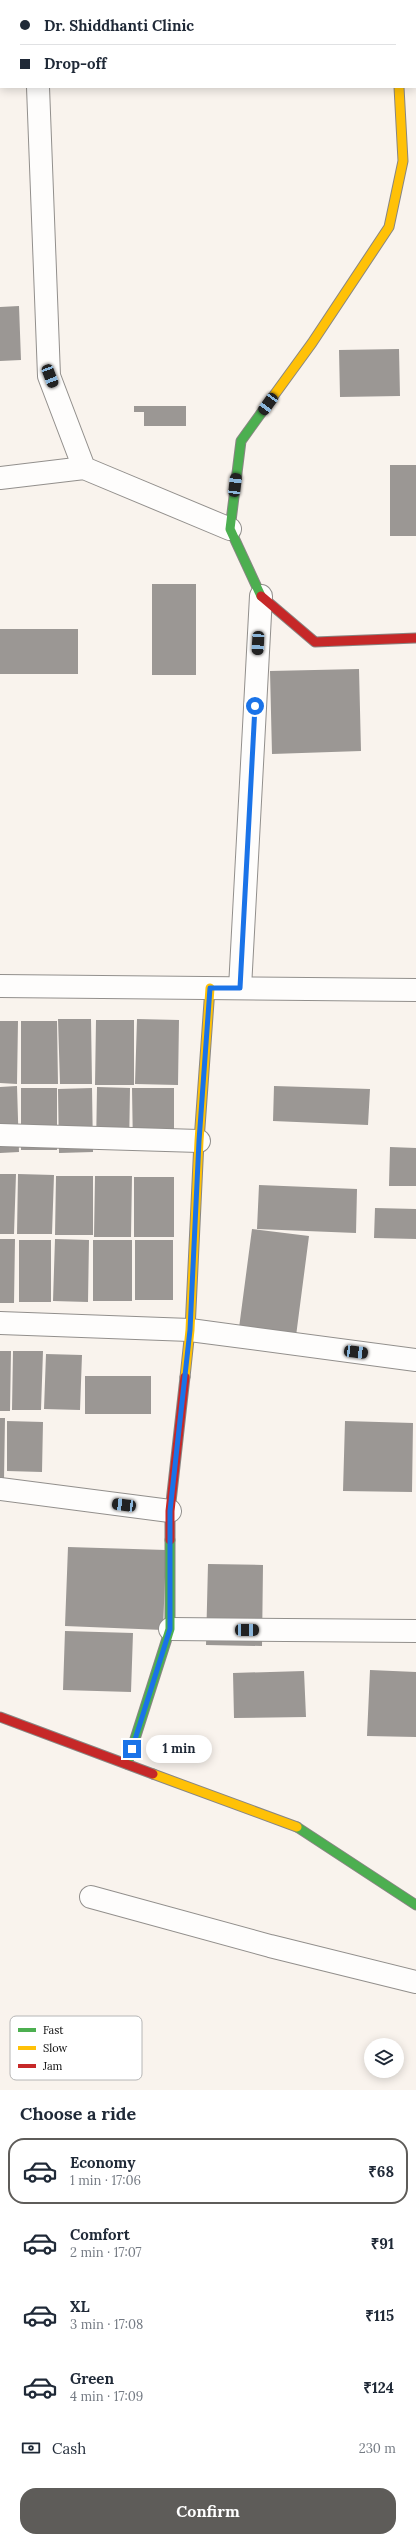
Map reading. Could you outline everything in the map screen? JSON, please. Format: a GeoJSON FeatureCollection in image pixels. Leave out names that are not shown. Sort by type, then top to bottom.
{"type":"FeatureCollection","features":[{"type":"Feature","properties":{"kind":"street"},"geometry":{"type":"LineString","coordinates":[[38,88],[50,376],[84,468]]}},
{"type":"Feature","properties":{"kind":"street"},"geometry":{"type":"LineString","coordinates":[[399,88],[410,160],[389,227],[312,343],[241,441],[230,529],[261,596],[314,642],[416,638]]}},
{"type":"Feature","properties":{"kind":"street"},"geometry":{"type":"LineString","coordinates":[[0,478],[84,468],[230,529]]}},
{"type":"Feature","properties":{"kind":"street"},"geometry":{"type":"LineString","coordinates":[[240,988],[261,596]]}},
{"type":"Feature","properties":{"kind":"street"},"geometry":{"type":"LineString","coordinates":[[0,986],[416,990]]}},
{"type":"Feature","properties":{"kind":"street"},"geometry":{"type":"LineString","coordinates":[[127,1764],[170,1629],[170,1511],[190,1330],[199,1141],[210,988]]}},
{"type":"Feature","properties":{"kind":"street"},"geometry":{"type":"LineString","coordinates":[[0,1135],[199,1141]]}},
{"type":"Feature","properties":{"kind":"street"},"geometry":{"type":"LineString","coordinates":[[0,1324],[190,1330],[416,1360]]}},
{"type":"Feature","properties":{"kind":"street"},"geometry":{"type":"LineString","coordinates":[[0,1489],[170,1511]]}},
{"type":"Feature","properties":{"kind":"street"},"geometry":{"type":"LineString","coordinates":[[170,1629],[416,1631]]}},
{"type":"Feature","properties":{"kind":"street"},"geometry":{"type":"LineString","coordinates":[[0,1717],[303,1829],[416,1905]]}},
{"type":"Feature","properties":{"kind":"street"},"geometry":{"type":"LineString","coordinates":[[91,1897],[270,1946],[416,1982]]}},
{"type":"Feature","properties":{"kind":"building"},"geometry":{"type":"Polygon","coordinates":[[[19,306],[21,360],[0,361],[0,307],[19,306]]]}},
{"type":"Feature","properties":{"kind":"building"},"geometry":{"type":"Polygon","coordinates":[[[399,349],[400,396],[340,397],[339,350],[399,349]]]}},
{"type":"Feature","properties":{"kind":"building"},"geometry":{"type":"Polygon","coordinates":[[[134,406],[186,406],[186,426],[144,426],[144,412],[134,412],[134,406]]]}},
{"type":"Feature","properties":{"kind":"building"},"geometry":{"type":"Polygon","coordinates":[[[390,465],[416,465],[416,536],[390,536],[390,465]]]}},
{"type":"Feature","properties":{"kind":"building"},"geometry":{"type":"Polygon","coordinates":[[[152,584],[196,584],[196,675],[152,675],[152,584]]]}},
{"type":"Feature","properties":{"kind":"building"},"geometry":{"type":"Polygon","coordinates":[[[0,629],[78,629],[78,674],[0,674],[0,629]]]}},
{"type":"Feature","properties":{"kind":"building"},"geometry":{"type":"Polygon","coordinates":[[[359,669],[361,751],[272,754],[270,671],[359,669]]]}},
{"type":"Feature","properties":{"kind":"building"},"geometry":{"type":"Polygon","coordinates":[[[58,1019],[91,1019],[92,1084],[60,1084],[58,1019]]]}},
{"type":"Feature","properties":{"kind":"building"},"geometry":{"type":"Polygon","coordinates":[[[137,1019],[179,1020],[178,1085],[135,1084],[137,1019]]]}},
{"type":"Feature","properties":{"kind":"building"},"geometry":{"type":"Polygon","coordinates":[[[96,1020],[134,1020],[134,1085],[95,1085],[96,1020]]]}},
{"type":"Feature","properties":{"kind":"building"},"geometry":{"type":"Polygon","coordinates":[[[0,1021],[18,1021],[17,1084],[0,1083],[0,1021]]]}},
{"type":"Feature","properties":{"kind":"building"},"geometry":{"type":"Polygon","coordinates":[[[21,1021],[57,1021],[58,1084],[21,1084],[21,1021]]]}},
{"type":"Feature","properties":{"kind":"building"},"geometry":{"type":"Polygon","coordinates":[[[17,1086],[19,1152],[0,1153],[0,1087],[17,1086]]]}},
{"type":"Feature","properties":{"kind":"building"},"geometry":{"type":"Polygon","coordinates":[[[274,1086],[370,1089],[368,1125],[273,1121],[274,1086]]]}},
{"type":"Feature","properties":{"kind":"building"},"geometry":{"type":"Polygon","coordinates":[[[97,1087],[130,1088],[129,1150],[96,1149],[97,1087]]]}},
{"type":"Feature","properties":{"kind":"building"},"geometry":{"type":"Polygon","coordinates":[[[21,1088],[57,1088],[57,1150],[21,1150],[21,1088]]]}},
{"type":"Feature","properties":{"kind":"building"},"geometry":{"type":"Polygon","coordinates":[[[92,1088],[93,1152],[59,1153],[58,1089],[92,1088]]]}},
{"type":"Feature","properties":{"kind":"building"},"geometry":{"type":"Polygon","coordinates":[[[132,1088],[174,1088],[174,1150],[133,1150],[132,1088]]]}},
{"type":"Feature","properties":{"kind":"building"},"geometry":{"type":"Polygon","coordinates":[[[390,1147],[416,1148],[416,1186],[389,1186],[390,1147]]]}},
{"type":"Feature","properties":{"kind":"building"},"geometry":{"type":"Polygon","coordinates":[[[0,1174],[16,1174],[14,1234],[0,1234],[0,1174]]]}},
{"type":"Feature","properties":{"kind":"building"},"geometry":{"type":"Polygon","coordinates":[[[18,1174],[54,1175],[52,1234],[17,1234],[18,1174]]]}},
{"type":"Feature","properties":{"kind":"building"},"geometry":{"type":"Polygon","coordinates":[[[56,1176],[93,1176],[93,1235],[55,1235],[56,1176]]]}},
{"type":"Feature","properties":{"kind":"building"},"geometry":{"type":"Polygon","coordinates":[[[95,1176],[132,1176],[131,1237],[94,1237],[95,1176]]]}},
{"type":"Feature","properties":{"kind":"building"},"geometry":{"type":"Polygon","coordinates":[[[134,1177],[174,1177],[174,1237],[134,1237],[134,1177]]]}},
{"type":"Feature","properties":{"kind":"building"},"geometry":{"type":"Polygon","coordinates":[[[259,1185],[357,1189],[356,1233],[257,1229],[259,1185]]]}},
{"type":"Feature","properties":{"kind":"building"},"geometry":{"type":"Polygon","coordinates":[[[375,1208],[416,1209],[416,1239],[374,1238],[375,1208]]]}},
{"type":"Feature","properties":{"kind":"building"},"geometry":{"type":"Polygon","coordinates":[[[252,1229],[309,1236],[296,1336],[239,1328],[252,1229]]]}},
{"type":"Feature","properties":{"kind":"building"},"geometry":{"type":"Polygon","coordinates":[[[0,1239],[15,1239],[14,1303],[0,1303],[0,1239]]]}},
{"type":"Feature","properties":{"kind":"building"},"geometry":{"type":"Polygon","coordinates":[[[55,1239],[89,1240],[88,1302],[53,1301],[55,1239]]]}},
{"type":"Feature","properties":{"kind":"building"},"geometry":{"type":"Polygon","coordinates":[[[19,1240],[51,1240],[51,1302],[19,1302],[19,1240]]]}},
{"type":"Feature","properties":{"kind":"building"},"geometry":{"type":"Polygon","coordinates":[[[93,1240],[132,1240],[132,1301],[93,1301],[93,1240]]]}},
{"type":"Feature","properties":{"kind":"building"},"geometry":{"type":"Polygon","coordinates":[[[135,1240],[173,1240],[173,1300],[135,1300],[135,1240]]]}},
{"type":"Feature","properties":{"kind":"building"},"geometry":{"type":"Polygon","coordinates":[[[0,1351],[11,1351],[10,1411],[0,1411],[0,1351]]]}},
{"type":"Feature","properties":{"kind":"building"},"geometry":{"type":"Polygon","coordinates":[[[13,1351],[43,1351],[41,1410],[12,1410],[13,1351]]]}},
{"type":"Feature","properties":{"kind":"building"},"geometry":{"type":"Polygon","coordinates":[[[46,1354],[82,1355],[80,1410],[44,1409],[46,1354]]]}},
{"type":"Feature","properties":{"kind":"building"},"geometry":{"type":"Polygon","coordinates":[[[85,1376],[151,1376],[151,1414],[85,1414],[85,1376]]]}},
{"type":"Feature","properties":{"kind":"building"},"geometry":{"type":"Polygon","coordinates":[[[0,1418],[5,1418],[4,1480],[0,1479],[0,1418]]]}},
{"type":"Feature","properties":{"kind":"building"},"geometry":{"type":"Polygon","coordinates":[[[7,1421],[43,1422],[42,1472],[7,1471],[7,1421]]]}},
{"type":"Feature","properties":{"kind":"building"},"geometry":{"type":"Polygon","coordinates":[[[345,1421],[413,1423],[412,1492],[343,1491],[345,1421]]]}},
{"type":"Feature","properties":{"kind":"building"},"geometry":{"type":"Polygon","coordinates":[[[68,1547],[166,1550],[163,1630],[65,1626],[68,1547]]]}},
{"type":"Feature","properties":{"kind":"building"},"geometry":{"type":"Polygon","coordinates":[[[208,1564],[263,1565],[262,1646],[206,1645],[208,1564]]]}},
{"type":"Feature","properties":{"kind":"building"},"geometry":{"type":"Polygon","coordinates":[[[65,1631],[133,1633],[131,1692],[63,1690],[65,1631]]]}},
{"type":"Feature","properties":{"kind":"building"},"geometry":{"type":"Polygon","coordinates":[[[370,1670],[416,1672],[416,1737],[367,1736],[370,1670]]]}},
{"type":"Feature","properties":{"kind":"building"},"geometry":{"type":"Polygon","coordinates":[[[304,1671],[306,1717],[234,1718],[233,1673],[304,1671]]]}},
{"type":"Feature","properties":{"kind":"traffic: fast"},"geometry":{"type":"LineString","coordinates":[[261,596],[230,529],[241,441],[272,398]]}},
{"type":"Feature","properties":{"kind":"traffic: fast"},"geometry":{"type":"LineString","coordinates":[[127,1764],[170,1629],[170,1540]]}},
{"type":"Feature","properties":{"kind":"traffic: fast"},"geometry":{"type":"LineString","coordinates":[[297,1827],[416,1905]]}},
{"type":"Feature","properties":{"kind":"traffic: slow"},"geometry":{"type":"LineString","coordinates":[[272,398],[312,343],[389,227],[403,161],[399,88]]}},
{"type":"Feature","properties":{"kind":"traffic: slow"},"geometry":{"type":"LineString","coordinates":[[185,1377],[190,1330],[199,1141],[210,988]]}},
{"type":"Feature","properties":{"kind":"traffic: slow"},"geometry":{"type":"LineString","coordinates":[[153,1774],[297,1827]]}},
{"type":"Feature","properties":{"kind":"traffic: jam"},"geometry":{"type":"LineString","coordinates":[[261,596],[315,642],[416,638]]}},
{"type":"Feature","properties":{"kind":"traffic: jam"},"geometry":{"type":"LineString","coordinates":[[170,1540],[170,1511],[185,1377]]}},
{"type":"Feature","properties":{"kind":"traffic: jam"},"geometry":{"type":"LineString","coordinates":[[0,1717],[153,1774]]}},
{"type":"Feature","properties":{"kind":"route"},"geometry":{"type":"LineString","coordinates":[[132,1749],[170,1629],[170,1511],[190,1330],[199,1141],[210,988],[240,988],[255,706]]}}]}
